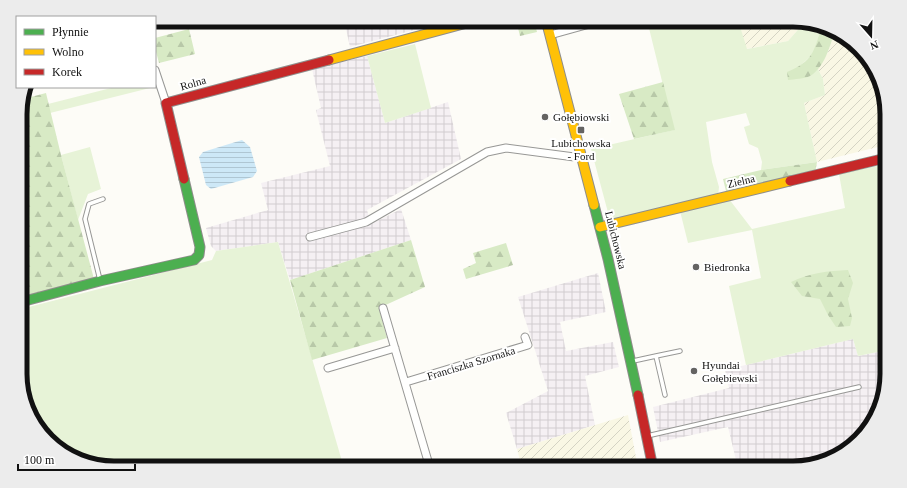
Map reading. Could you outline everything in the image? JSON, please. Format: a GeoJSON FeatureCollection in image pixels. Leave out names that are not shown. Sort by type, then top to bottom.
{"type":"FeatureCollection","features":[{"type":"Feature","properties":{"kind":"street","name":"Rolna"},"geometry":{"type":"LineString","coordinates":[[166,103],[452,27]]}},
{"type":"Feature","properties":{"kind":"street","name":"Lubichowska"},"geometry":{"type":"LineString","coordinates":[[548,27],[600,227],[632,362],[651,461]]}},
{"type":"Feature","properties":{"kind":"street"},"geometry":{"type":"LineString","coordinates":[[550,35],[579,27]]}},
{"type":"Feature","properties":{"kind":"street"},"geometry":{"type":"LineString","coordinates":[[27,300],[100,281],[194,260],[199,255],[200,247],[166,103],[156,73]]}},
{"type":"Feature","properties":{"kind":"street"},"geometry":{"type":"LineString","coordinates":[[310,238],[366,222],[473,160],[495,149],[506,148],[582,158]]}},
{"type":"Feature","properties":{"kind":"street","name":"Zielna"},"geometry":{"type":"LineString","coordinates":[[600,227],[880,159]]}},
{"type":"Feature","properties":{"kind":"street"},"geometry":{"type":"LineString","coordinates":[[383,308],[428,461]]}},
{"type":"Feature","properties":{"kind":"street","name":"Franciszka Szornaka"},"geometry":{"type":"LineString","coordinates":[[406,382],[528,346],[525,337]]}},
{"type":"Feature","properties":{"kind":"street"},"geometry":{"type":"LineString","coordinates":[[328,368],[395,348]]}},
{"type":"Feature","properties":{"kind":"lane"},"geometry":{"type":"LineString","coordinates":[[100,281],[85,219],[89,204],[103,199]]}},
{"type":"Feature","properties":{"kind":"lane"},"geometry":{"type":"LineString","coordinates":[[632,362],[680,351]]}},
{"type":"Feature","properties":{"kind":"lane"},"geometry":{"type":"LineString","coordinates":[[656,356],[665,395]]}},
{"type":"Feature","properties":{"kind":"lane"},"geometry":{"type":"LineString","coordinates":[[647,436],[859,387]]}},
{"type":"Feature","properties":{"kind":"shaded area"},"geometry":{"type":"Polygon","coordinates":[[[346,27],[426,27],[350,47],[346,27]]]}},
{"type":"Feature","properties":{"kind":"shaded area"},"geometry":{"type":"Polygon","coordinates":[[[740,27],[800,28],[788,41],[746,49],[740,27]]]}},
{"type":"Feature","properties":{"kind":"shaded area"},"geometry":{"type":"Polygon","coordinates":[[[833,37],[851,50],[851,56],[858,57],[868,70],[877,91],[880,114],[880,146],[817,162],[804,103],[825,95],[823,79],[818,69],[828,52],[833,37]]]}},
{"type":"Feature","properties":{"kind":"shaded area"},"geometry":{"type":"Polygon","coordinates":[[[367,56],[385,123],[448,102],[461,159],[367,210],[371,224],[401,209],[411,240],[290,280],[278,242],[216,251],[211,246],[206,228],[268,210],[261,183],[330,166],[316,110],[321,108],[312,69],[367,56]]]}},
{"type":"Feature","properties":{"kind":"shaded area"},"geometry":{"type":"Polygon","coordinates":[[[598,273],[606,312],[560,322],[566,351],[613,342],[619,367],[585,376],[595,425],[517,449],[506,413],[548,391],[518,297],[598,273]]]}},
{"type":"Feature","properties":{"kind":"shaded area"},"geometry":{"type":"Polygon","coordinates":[[[853,339],[858,356],[880,351],[880,374],[877,397],[871,413],[865,422],[850,439],[832,452],[799,461],[731,461],[736,460],[728,427],[660,442],[653,407],[729,388],[725,370],[853,339]]]}},
{"type":"Feature","properties":{"kind":"shaded area"},"geometry":{"type":"Polygon","coordinates":[[[628,415],[637,461],[520,461],[517,449],[628,415]]]}},
{"type":"Feature","properties":{"kind":"green space"},"geometry":{"type":"Polygon","coordinates":[[[518,27],[536,27],[537,32],[520,36],[518,27]]]}},
{"type":"Feature","properties":{"kind":"green space"},"geometry":{"type":"Polygon","coordinates":[[[649,27],[740,27],[747,49],[788,41],[800,28],[820,32],[814,53],[800,66],[810,76],[818,69],[823,79],[825,95],[804,103],[817,162],[761,170],[762,162],[758,148],[749,144],[744,127],[750,125],[746,113],[706,122],[712,162],[719,187],[718,196],[610,220],[591,149],[674,130],[649,27]]]}},
{"type":"Feature","properties":{"kind":"green space"},"geometry":{"type":"Polygon","coordinates":[[[189,29],[195,54],[159,63],[156,52],[156,38],[189,29]]]}},
{"type":"Feature","properties":{"kind":"green space"},"geometry":{"type":"Polygon","coordinates":[[[820,32],[833,37],[823,62],[815,73],[810,76],[788,80],[787,72],[796,68],[807,60],[816,43],[820,32]]]}},
{"type":"Feature","properties":{"kind":"green space"},"geometry":{"type":"Polygon","coordinates":[[[415,44],[431,108],[385,123],[367,56],[415,44]]]}},
{"type":"Feature","properties":{"kind":"green space"},"geometry":{"type":"Polygon","coordinates":[[[663,82],[675,130],[634,139],[619,94],[663,82]]]}},
{"type":"Feature","properties":{"kind":"green space"},"geometry":{"type":"Polygon","coordinates":[[[111,88],[150,88],[50,113],[48,104],[111,88]]]}},
{"type":"Feature","properties":{"kind":"green space"},"geometry":{"type":"Polygon","coordinates":[[[46,93],[94,279],[27,296],[27,108],[29,97],[46,93]]]}},
{"type":"Feature","properties":{"kind":"green space"},"geometry":{"type":"Polygon","coordinates":[[[90,147],[101,189],[88,194],[78,220],[61,155],[90,147]]]}},
{"type":"Feature","properties":{"kind":"green space"},"geometry":{"type":"Polygon","coordinates":[[[817,162],[815,173],[731,194],[726,191],[723,179],[761,170],[817,162]]]}},
{"type":"Feature","properties":{"kind":"green space"},"geometry":{"type":"Polygon","coordinates":[[[880,165],[880,351],[858,356],[853,339],[746,365],[729,286],[761,278],[752,230],[688,243],[680,211],[729,199],[752,229],[845,208],[839,174],[880,165]]]}},
{"type":"Feature","properties":{"kind":"green space"},"geometry":{"type":"Polygon","coordinates":[[[411,240],[425,287],[379,308],[387,338],[312,360],[290,280],[411,240]]]}},
{"type":"Feature","properties":{"kind":"green space"},"geometry":{"type":"Polygon","coordinates":[[[278,242],[342,461],[114,461],[97,459],[75,452],[57,439],[39,418],[30,397],[27,374],[27,307],[212,260],[216,251],[278,242]]]}},
{"type":"Feature","properties":{"kind":"green space"},"geometry":{"type":"Polygon","coordinates":[[[506,243],[513,265],[466,279],[463,269],[476,263],[473,253],[506,243]]]}},
{"type":"Feature","properties":{"kind":"green space"},"geometry":{"type":"Polygon","coordinates":[[[848,270],[853,283],[848,299],[852,318],[850,326],[836,327],[820,299],[802,296],[791,282],[805,276],[819,273],[848,270]]]}},
{"type":"Feature","properties":{"kind":"water"},"geometry":{"type":"Polygon","coordinates":[[[242,140],[250,147],[257,171],[253,177],[211,189],[206,185],[199,157],[203,152],[242,140]]]}},
{"type":"Feature","properties":{"kind":"traffic: fast"},"geometry":{"type":"LineString","coordinates":[[27,300],[100,281],[194,260],[199,255],[200,247],[184,179]]}},
{"type":"Feature","properties":{"kind":"traffic: fast"},"geometry":{"type":"LineString","coordinates":[[594,205],[608,259],[638,395]]}},
{"type":"Feature","properties":{"kind":"traffic: slow"},"geometry":{"type":"LineString","coordinates":[[329,60],[452,27]]}},
{"type":"Feature","properties":{"kind":"traffic: slow"},"geometry":{"type":"LineString","coordinates":[[548,27],[594,205]]}},
{"type":"Feature","properties":{"kind":"traffic: slow"},"geometry":{"type":"LineString","coordinates":[[600,227],[790,181]]}},
{"type":"Feature","properties":{"kind":"traffic: jam"},"geometry":{"type":"LineString","coordinates":[[184,179],[166,103],[329,60]]}},
{"type":"Feature","properties":{"kind":"traffic: jam"},"geometry":{"type":"LineString","coordinates":[[790,181],[880,159]]}},
{"type":"Feature","properties":{"kind":"traffic: jam"},"geometry":{"type":"LineString","coordinates":[[638,395],[652,461]]}},
{"type":"Feature","properties":{"kind":"place","name":"Gołębiowski"},"geometry":{"type":"Point","coordinates":[545,117]}},
{"type":"Feature","properties":{"kind":"place","name":"Lubichowska - Ford"},"geometry":{"type":"Point","coordinates":[581,130]}},
{"type":"Feature","properties":{"kind":"place","name":"Biedronka"},"geometry":{"type":"Point","coordinates":[696,267]}},
{"type":"Feature","properties":{"kind":"place","name":"Hyundai Gołębiewski"},"geometry":{"type":"Point","coordinates":[694,371]}}]}
